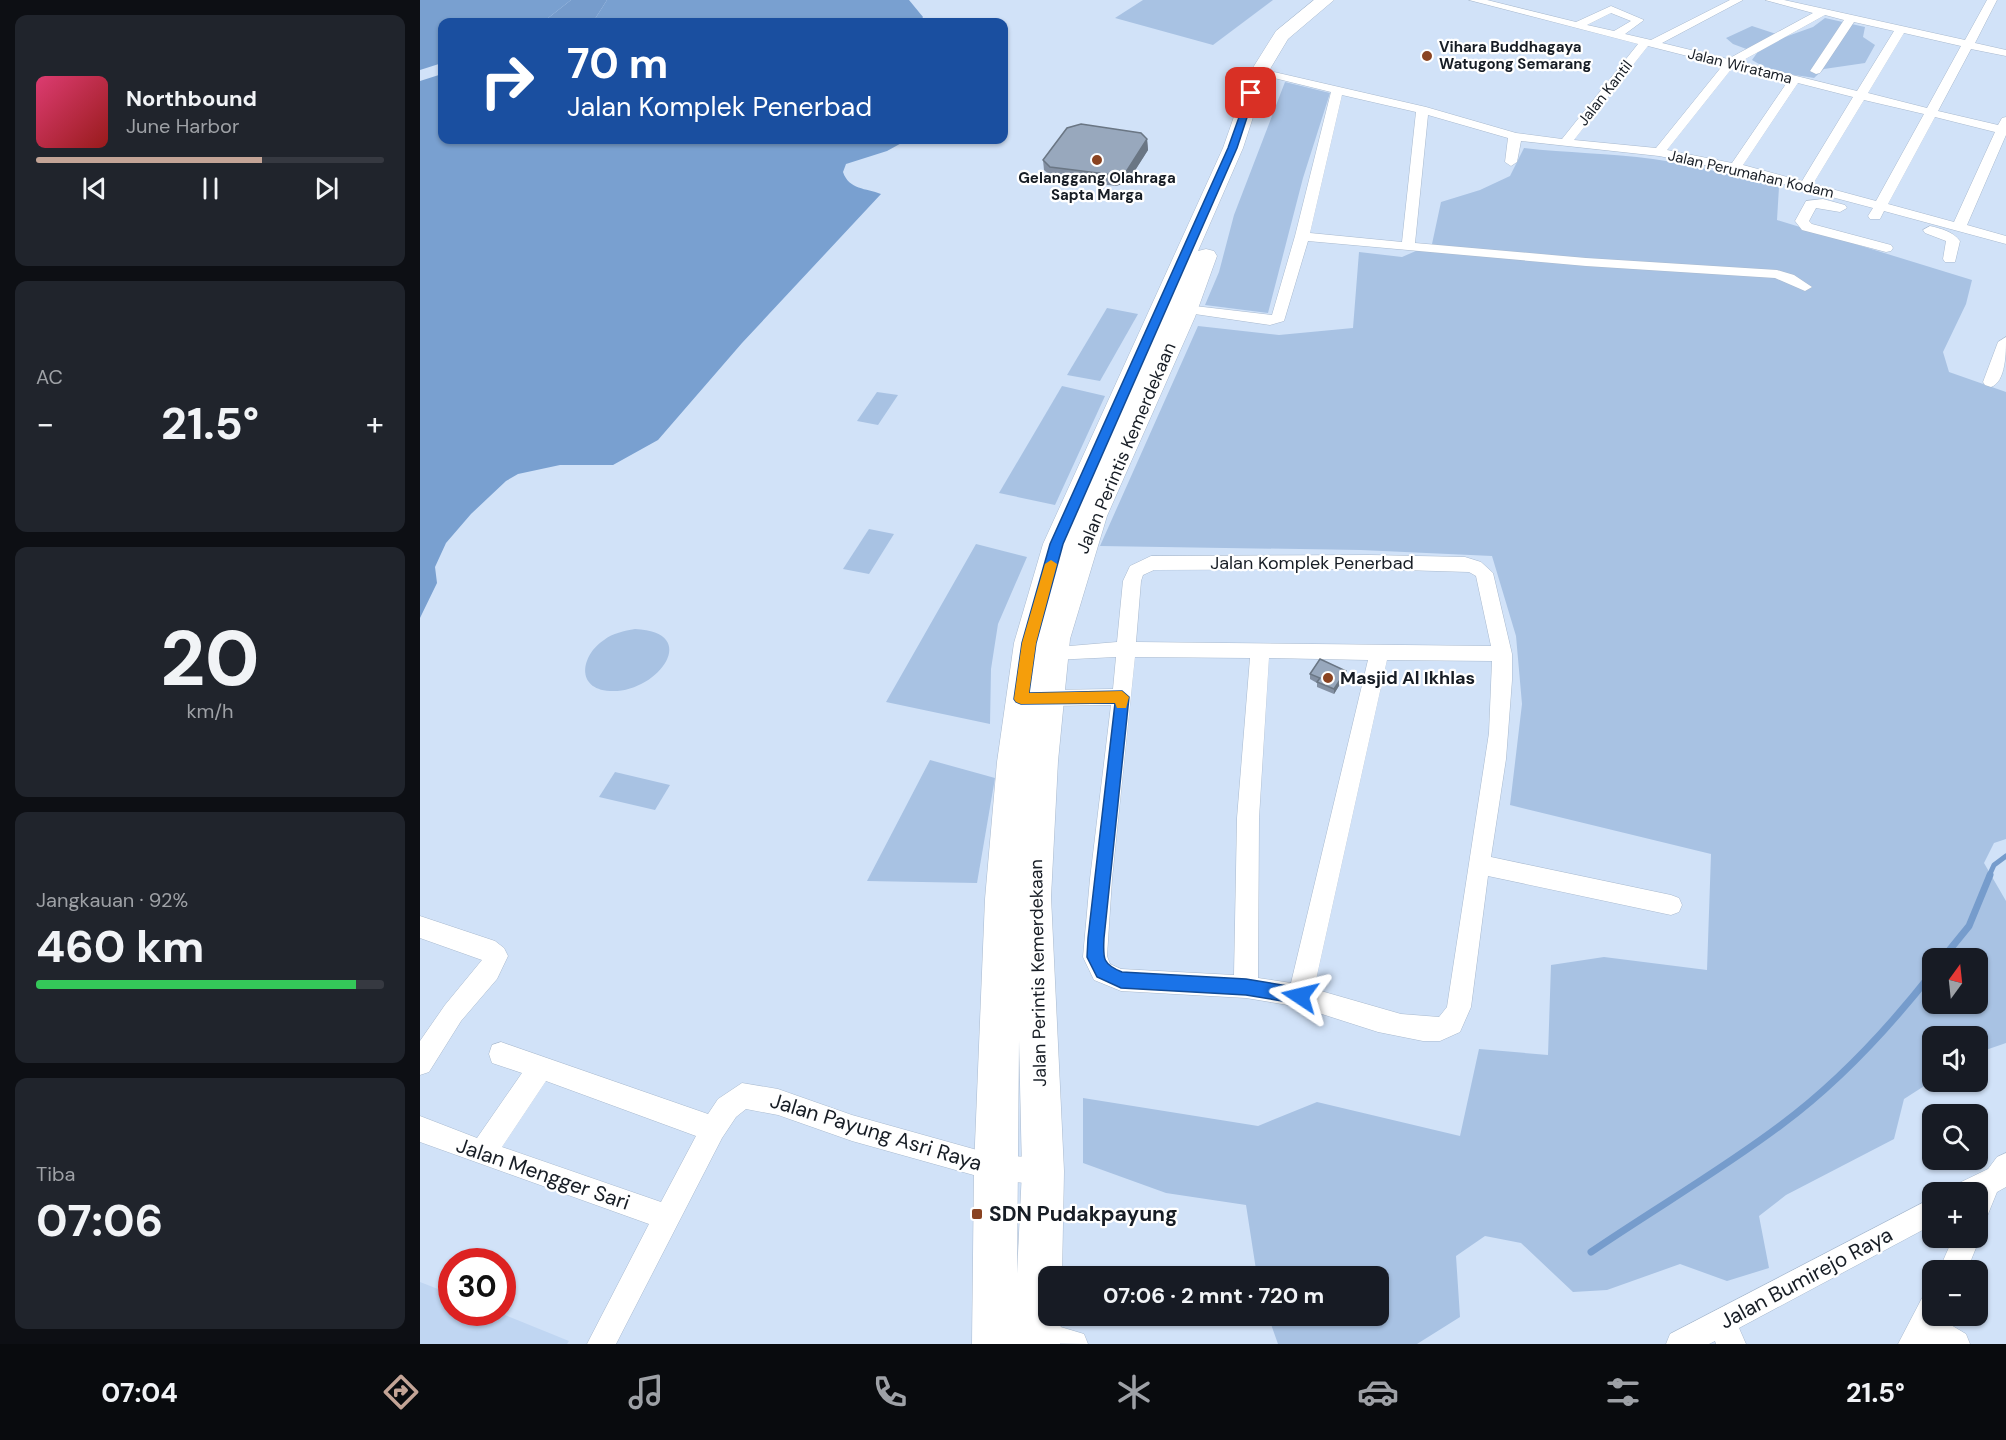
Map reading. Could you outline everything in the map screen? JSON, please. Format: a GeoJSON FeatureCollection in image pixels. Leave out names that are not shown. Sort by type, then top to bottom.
{"type":"FeatureCollection","features":[{"type":"Feature","properties":{"kind":"highway","name":"Jalan Perintis Kemerdekaan"},"geometry":{"type":"LineString","coordinates":[[995,1332],[995,1168],[1003,899],[1034,698],[1053,653],[1081,549],[1093,516],[1186,309],[1235,161],[1258,74],[1272,49],[1293,24],[1325,0]]}},
{"type":"Feature","properties":{"kind":"highway","name":"Jalan Perintis Kemerdekaan"},"geometry":{"type":"LineString","coordinates":[[1037,1339],[1043,1171],[1033,897],[1041,760],[1029,643],[1057,544],[1235,161],[1254,133],[1274,75],[1297,38],[1344,0]]}},
{"type":"Feature","properties":{"kind":"street","name":"Jalan Wiratama"},"geometry":{"type":"LineString","coordinates":[[1474,0],[1862,96],[2005,128]]}},
{"type":"Feature","properties":{"kind":"street"},"geometry":{"type":"LineString","coordinates":[[1503,7],[1518,0]]}},
{"type":"Feature","properties":{"kind":"street","name":"Jalan Kantil"},"geometry":{"type":"LineString","coordinates":[[1565,143],[1648,43],[1738,0]]}},
{"type":"Feature","properties":{"kind":"street"},"geometry":{"type":"LineString","coordinates":[[1770,0],[2006,53]]}},
{"type":"Feature","properties":{"kind":"street"},"geometry":{"type":"LineString","coordinates":[[1877,211],[1992,0]]}},
{"type":"Feature","properties":{"kind":"street"},"geometry":{"type":"LineString","coordinates":[[1578,25],[1611,9],[1644,18],[1616,35]]}},
{"type":"Feature","properties":{"kind":"street"},"geometry":{"type":"LineString","coordinates":[[1659,152],[1730,63],[1823,12]]}},
{"type":"Feature","properties":{"kind":"street"},"geometry":{"type":"LineString","coordinates":[[1816,71],[1851,18]]}},
{"type":"Feature","properties":{"kind":"street"},"geometry":{"type":"LineString","coordinates":[[1805,186],[1901,29]]}},
{"type":"Feature","properties":{"kind":"street","name":"Jalan Perumahan Kodam"},"geometry":{"type":"LineString","coordinates":[[1274,75],[1422,110],[1515,136],[1659,152],[1736,167],[1805,186],[1877,211],[1959,227],[2006,240]]}},
{"type":"Feature","properties":{"kind":"street"},"geometry":{"type":"LineString","coordinates":[[1736,167],[1796,79]]}},
{"type":"Feature","properties":{"kind":"street"},"geometry":{"type":"LineString","coordinates":[[1186,309],[1270,321],[1279,318],[1302,236],[1337,90]]}},
{"type":"Feature","properties":{"kind":"street"},"geometry":{"type":"LineString","coordinates":[[1408,247],[1422,110]]}},
{"type":"Feature","properties":{"kind":"street"},"geometry":{"type":"LineString","coordinates":[[1959,227],[2005,128]]}},
{"type":"Feature","properties":{"kind":"street"},"geometry":{"type":"LineString","coordinates":[[1511,162],[1515,136]]}},
{"type":"Feature","properties":{"kind":"street"},"geometry":{"type":"LineString","coordinates":[[1886,248],[1807,226],[1802,221],[1811,204],[1815,202],[1877,211],[1949,236],[1953,241],[1950,259]]}},
{"type":"Feature","properties":{"kind":"street"},"geometry":{"type":"LineString","coordinates":[[1302,236],[1554,260],[1777,274],[1805,287]]}},
{"type":"Feature","properties":{"kind":"street"},"geometry":{"type":"LineString","coordinates":[[1991,382],[2006,342]]}},
{"type":"Feature","properties":{"kind":"street","name":"Jalan Komplek Penerbad"},"geometry":{"type":"LineString","coordinates":[[1151,563],[1465,564],[1476,567],[1484,573],[1502,654],[1503,678],[1459,1007],[1451,1024],[1429,1031],[1411,1028],[1300,996],[1246,987],[1121,980],[1102,972],[1095,957],[1126,649],[1132,581],[1136,571],[1151,563]]}},
{"type":"Feature","properties":{"kind":"street"},"geometry":{"type":"LineString","coordinates":[[1053,653],[1126,649],[1502,654]]}},
{"type":"Feature","properties":{"kind":"street"},"geometry":{"type":"LineString","coordinates":[[1246,987],[1244,912],[1248,806],[1260,650]]}},
{"type":"Feature","properties":{"kind":"street"},"geometry":{"type":"LineString","coordinates":[[1300,996],[1343,817],[1378,652]]}},
{"type":"Feature","properties":{"kind":"street"},"geometry":{"type":"LineString","coordinates":[[1034,698],[1122,697]]}},
{"type":"Feature","properties":{"kind":"street"},"geometry":{"type":"LineString","coordinates":[[1479,864],[1671,905]]}},
{"type":"Feature","properties":{"kind":"street"},"geometry":{"type":"LineString","coordinates":[[420,927],[487,949],[495,956],[489,971],[453,1013],[420,1063]]}},
{"type":"Feature","properties":{"kind":"street"},"geometry":{"type":"LineString","coordinates":[[501,1054],[713,1129]]}},
{"type":"Feature","properties":{"kind":"street"},"geometry":{"type":"LineString","coordinates":[[482,1153],[541,1067]]}},
{"type":"Feature","properties":{"kind":"street","name":"Jalan Payung Asri Raya"},"geometry":{"type":"LineString","coordinates":[[602,1344],[713,1129],[727,1108],[742,1096],[778,1102],[852,1128],[995,1168],[1043,1171]]}},
{"type":"Feature","properties":{"kind":"street","name":"Jalan Mengger Sari"},"geometry":{"type":"LineString","coordinates":[[420,1129],[482,1153],[667,1217]]}},
{"type":"Feature","properties":{"kind":"street","name":"Jalan Bumirejo Raya"},"geometry":{"type":"LineString","coordinates":[[1680,1344],[1726,1334],[1922,1217]]}},
{"type":"Feature","properties":{"kind":"street"},"geometry":{"type":"LineString","coordinates":[[1924,1326],[1956,1344]]}},
{"type":"Feature","properties":{"kind":"street","name":"Jalan Perintis Kemerdekaan"},"geometry":{"type":"LineString","coordinates":[[995,1332],[1037,1339]]}},
{"type":"Feature","properties":{"kind":"street"},"geometry":{"type":"LineString","coordinates":[[1037,1339],[1074,1344]]}},
{"type":"Feature","properties":{"kind":"shaded area"},"geometry":{"type":"Polygon","coordinates":[[[420,0],[571,0],[548,18],[438,18],[438,64],[420,70],[420,0]]]}},
{"type":"Feature","properties":{"kind":"shaded area"},"geometry":{"type":"Polygon","coordinates":[[[571,0],[607,0],[596,18],[548,18],[571,0]]]}},
{"type":"Feature","properties":{"kind":"shaded area"},"geometry":{"type":"Polygon","coordinates":[[[607,0],[909,0],[923,17],[922,18],[596,18],[607,0]]]}},
{"type":"Feature","properties":{"kind":"shaded area"},"geometry":{"type":"Polygon","coordinates":[[[1143,0],[1273,0],[1213,45],[1115,18],[1143,0]]]}},
{"type":"Feature","properties":{"kind":"shaded area"},"geometry":{"type":"Polygon","coordinates":[[[1825,18],[1865,27],[1863,37],[1875,45],[1865,63],[1824,69],[1814,78],[1798,76],[1759,64],[1752,60],[1757,53],[1733,44],[1726,38],[1752,26],[1785,37],[1813,27],[1825,18]]]}},
{"type":"Feature","properties":{"kind":"shaded area"},"geometry":{"type":"Polygon","coordinates":[[[438,75],[438,144],[900,144],[887,151],[846,164],[843,172],[849,182],[859,188],[881,194],[742,343],[658,440],[613,465],[560,465],[518,474],[506,481],[471,514],[446,543],[435,567],[437,583],[420,618],[420,81],[438,75]]]}},
{"type":"Feature","properties":{"kind":"shaded area"},"geometry":{"type":"Polygon","coordinates":[[[1285,82],[1330,93],[1303,178],[1268,313],[1205,305],[1219,272],[1234,215],[1285,82]]]}},
{"type":"Feature","properties":{"kind":"shaded area"},"geometry":{"type":"Polygon","coordinates":[[[1524,148],[1637,157],[1669,162],[1779,187],[1777,220],[1972,280],[1966,304],[1943,352],[1949,372],[2006,392],[2006,839],[1994,843],[1984,863],[2006,901],[2006,1043],[1988,1049],[1988,1026],[1922,1026],[1922,1087],[1904,1099],[1894,1139],[1786,1195],[1759,1216],[1769,1268],[1727,1281],[1680,1264],[1607,1290],[1573,1292],[1521,1243],[1485,1236],[1456,1256],[1460,1317],[1417,1344],[1278,1344],[1272,1326],[1389,1326],[1389,1266],[1255,1266],[1246,1205],[1166,1193],[1083,1163],[1083,1098],[1258,1126],[1317,1102],[1460,1136],[1479,1049],[1548,1055],[1551,965],[1604,957],[1707,970],[1711,854],[1510,805],[1522,704],[1516,636],[1492,556],[1361,550],[1100,546],[1198,326],[1279,335],[1353,328],[1359,252],[1402,257],[1432,244],[1441,202],[1480,190],[1510,176],[1524,148]]]}},
{"type":"Feature","properties":{"kind":"shaded area"},"geometry":{"type":"Polygon","coordinates":[[[1107,308],[1138,314],[1100,381],[1067,375],[1107,308]]]}},
{"type":"Feature","properties":{"kind":"shaded area"},"geometry":{"type":"Polygon","coordinates":[[[1062,386],[1105,396],[1055,505],[999,493],[1062,386]]]}},
{"type":"Feature","properties":{"kind":"shaded area"},"geometry":{"type":"Polygon","coordinates":[[[877,392],[898,395],[878,425],[857,421],[877,392]]]}},
{"type":"Feature","properties":{"kind":"shaded area"},"geometry":{"type":"Polygon","coordinates":[[[869,529],[894,534],[869,574],[843,569],[869,529]]]}},
{"type":"Feature","properties":{"kind":"shaded area"},"geometry":{"type":"Polygon","coordinates":[[[976,544],[1027,557],[998,624],[991,669],[990,724],[886,702],[976,544]]]}},
{"type":"Feature","properties":{"kind":"shaded area"},"geometry":{"type":"Polygon","coordinates":[[[635,629],[655,633],[666,640],[669,651],[666,662],[643,683],[627,689],[610,691],[599,689],[591,684],[585,670],[590,654],[596,646],[611,636],[635,629]]]}},
{"type":"Feature","properties":{"kind":"shaded area"},"geometry":{"type":"Polygon","coordinates":[[[930,760],[995,778],[977,883],[867,881],[930,760]]]}},
{"type":"Feature","properties":{"kind":"shaded area"},"geometry":{"type":"Polygon","coordinates":[[[615,772],[670,785],[655,810],[599,797],[615,772]]]}},
{"type":"Feature","properties":{"kind":"shaded area"},"geometry":{"type":"Polygon","coordinates":[[[420,1282],[438,1289],[438,1326],[516,1326],[516,1319],[569,1341],[567,1344],[420,1344],[420,1282]]]}},
{"type":"Feature","properties":{"kind":"building","name":"Gelanggang Olahraga Sapta Marga"},"geometry":{"type":"Polygon","coordinates":[[[1081,124],[1141,133],[1147,139],[1126,172],[1114,175],[1050,167],[1043,160],[1067,128],[1081,124]]]}},
{"type":"Feature","properties":{"kind":"building","name":"Masjid Al Ikhlas"},"geometry":{"type":"Polygon","coordinates":[[[1320,659],[1346,671],[1334,689],[1317,682],[1320,678],[1310,674],[1320,659]]]}},
{"type":"Feature","properties":{"kind":"waterway"},"geometry":{"type":"LineString","coordinates":[[1989,876],[1994,865],[2006,856]]}},
{"type":"Feature","properties":{"kind":"waterway"},"geometry":{"type":"LineString","coordinates":[[1951,948],[1969,926],[1990,875]]}},
{"type":"Feature","properties":{"kind":"waterway"},"geometry":{"type":"LineString","coordinates":[[1591,1252],[1781,1125],[1843,1073],[1922,985]]}},
{"type":"Feature","properties":{"kind":"slow traffic"},"geometry":{"type":"LineString","coordinates":[[1051,564],[1029,643],[1021,699],[1122,697],[1122,704]]}},
{"type":"Feature","properties":{"kind":"place","name":"Vihara Buddhagaya Watugong Semarang"},"geometry":{"type":"Point","coordinates":[1427,56]}},
{"type":"Feature","properties":{"kind":"place","name":"Gelanggang Olahraga Sapta Marga"},"geometry":{"type":"Point","coordinates":[1097,160]}},
{"type":"Feature","properties":{"kind":"place","name":"Masjid Al Ikhlas"},"geometry":{"type":"Point","coordinates":[1328,678]}},
{"type":"Feature","properties":{"kind":"place","name":"SDN Pudakpayung"},"geometry":{"type":"Point","coordinates":[977,1214]}},
{"type":"Feature","properties":{"kind":"route"},"geometry":{"type":"LineString","coordinates":[[1251,93],[1233,148],[1057,544],[1029,643],[1021,699],[1122,697],[1096,938],[1095,957],[1102,972],[1121,980],[1246,987],[1300,996]]}}]}
